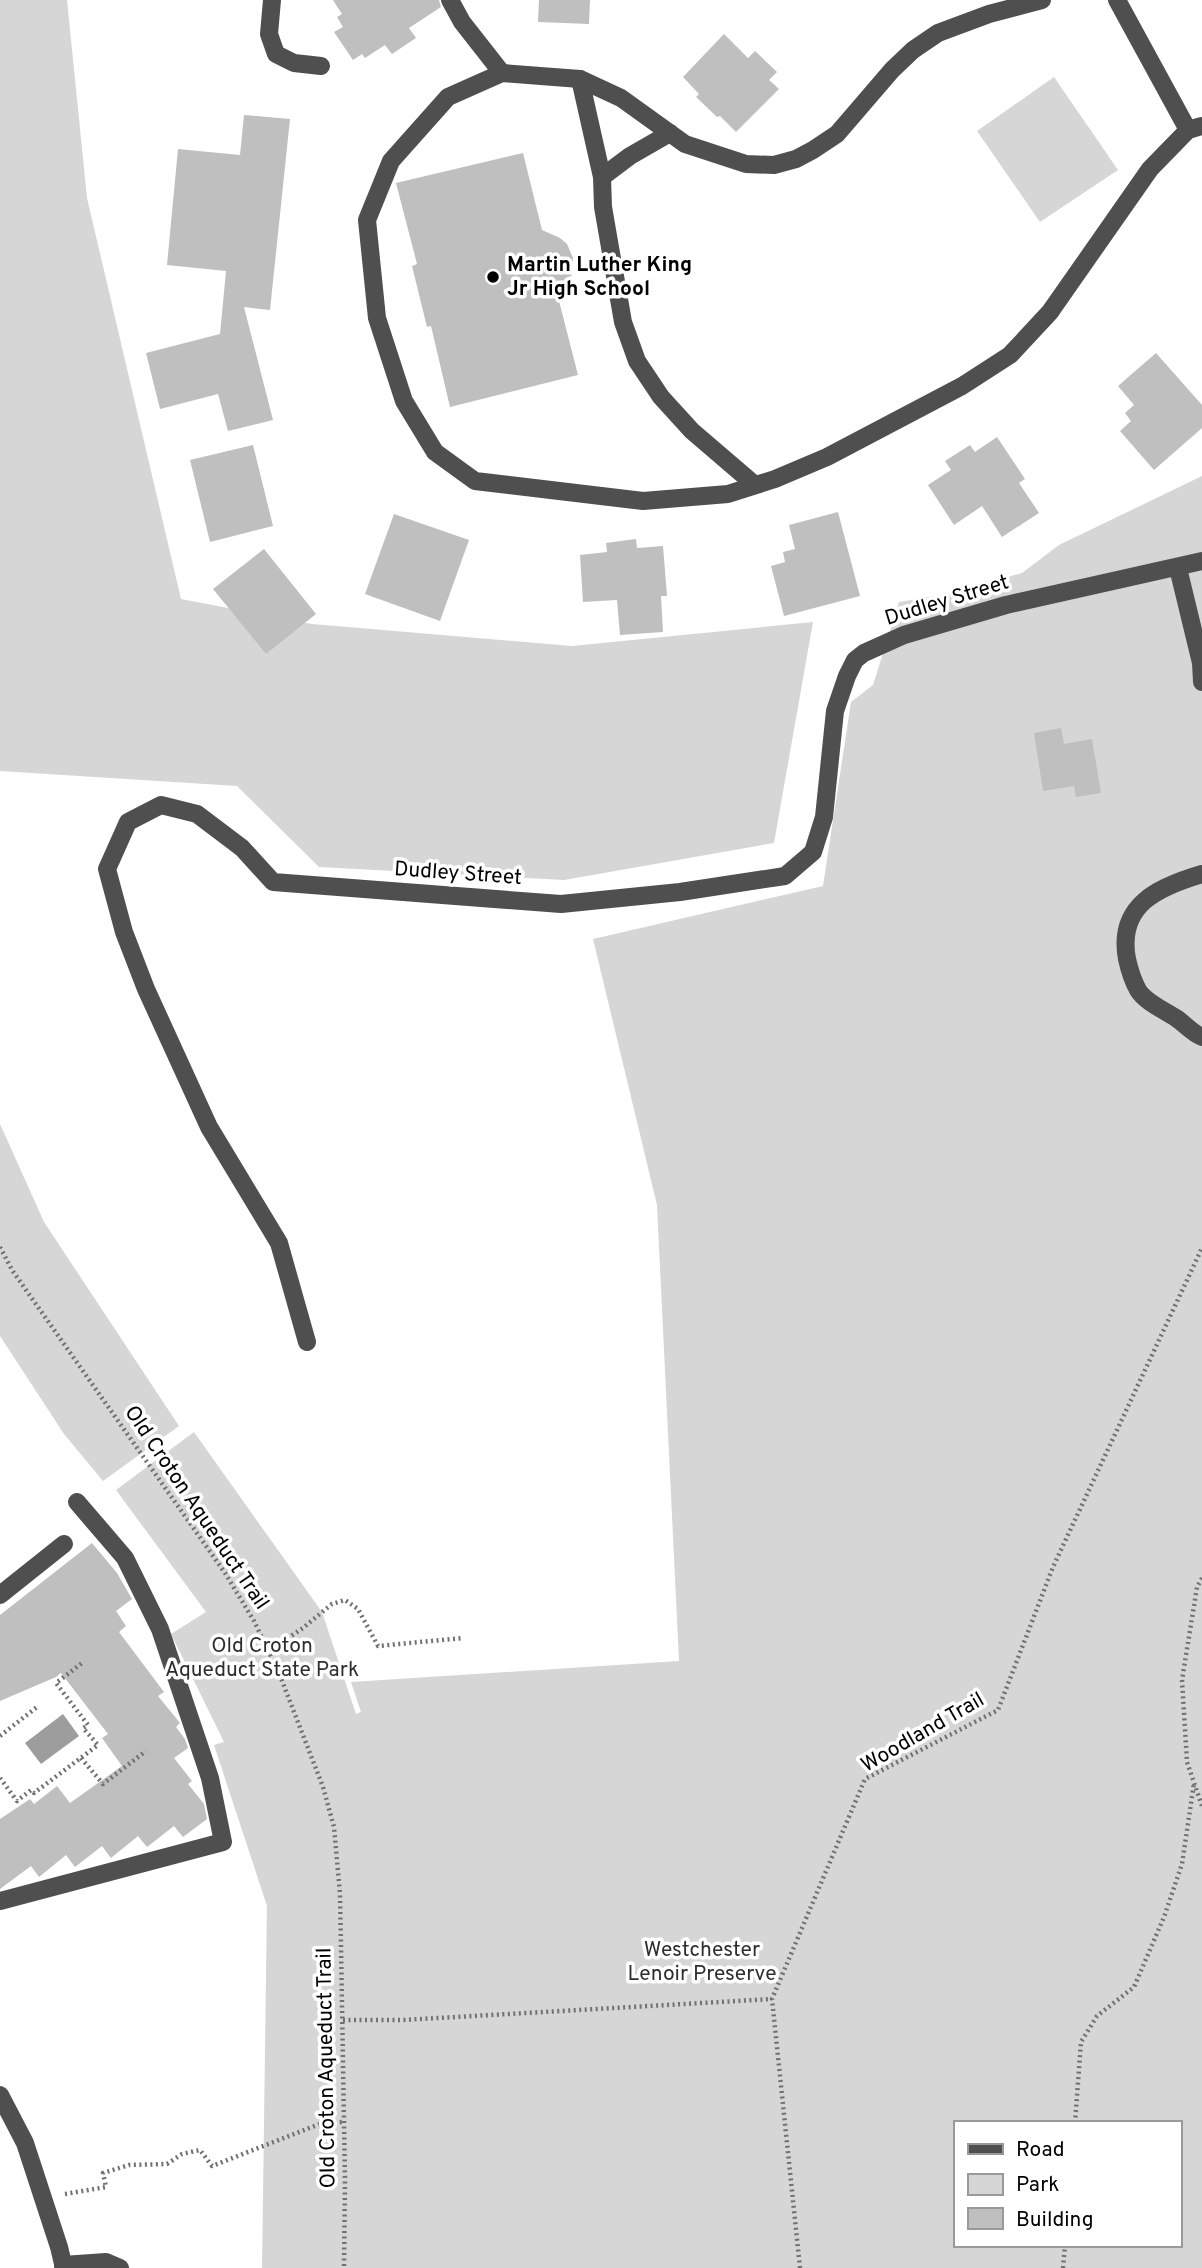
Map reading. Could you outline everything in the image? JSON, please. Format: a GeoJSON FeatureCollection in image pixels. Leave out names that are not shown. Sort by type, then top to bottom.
{"type":"FeatureCollection","features":[{"type":"Feature","properties":{"kind":"street"},"geometry":{"type":"LineString","coordinates":[[272,0],[269,34],[276,54],[294,63],[321,66]]}},
{"type":"Feature","properties":{"kind":"street"},"geometry":{"type":"LineString","coordinates":[[450,0],[462,22],[502,73]]}},
{"type":"Feature","properties":{"kind":"street"},"geometry":{"type":"LineString","coordinates":[[1042,0],[989,14],[938,33],[913,50],[892,70],[837,134],[796,159],[774,165],[746,164],[685,144],[621,98],[580,79],[502,73],[448,97],[391,161],[367,220],[377,318],[404,401],[435,452],[475,481],[643,501],[728,494],[827,457],[962,386],[1010,355],[1050,312],[1150,169],[1195,128],[1117,0]]}},
{"type":"Feature","properties":{"kind":"street"},"geometry":{"type":"LineString","coordinates":[[580,79],[602,177],[603,207],[621,308],[638,361],[661,397],[692,431],[755,485]]}},
{"type":"Feature","properties":{"kind":"street"},"geometry":{"type":"LineString","coordinates":[[602,177],[630,156],[670,133]]}},
{"type":"Feature","properties":{"kind":"street","name":"Dudley Street"},"geometry":{"type":"LineString","coordinates":[[307,1342],[279,1243],[209,1127],[146,989],[124,932],[107,869],[128,822],[161,805],[197,814],[242,848],[273,882],[561,904],[680,892],[785,876],[813,852],[824,817],[835,711],[855,660],[864,653],[904,635],[1006,605],[1202,561]]}},
{"type":"Feature","properties":{"kind":"street"},"geometry":{"type":"LineString","coordinates":[[1178,568],[1201,663],[1202,682]]}},
{"type":"Feature","properties":{"kind":"street"},"geometry":{"type":"LineString","coordinates":[[1202,874],[1171,883],[1142,902],[1128,923],[1124,942],[1128,964],[1138,991],[1155,1006],[1202,1037]]}},
{"type":"Feature","properties":{"kind":"street"},"geometry":{"type":"LineString","coordinates":[[0,1901],[223,1842],[210,1778],[160,1629],[125,1559],[77,1502]]}},
{"type":"Feature","properties":{"kind":"street"},"geometry":{"type":"LineString","coordinates":[[0,1595],[64,1544]]}},
{"type":"Feature","properties":{"kind":"street"},"geometry":{"type":"LineString","coordinates":[[0,2095],[25,2143],[63,2267],[106,2262],[121,2268]]}},
{"type":"Feature","properties":{"kind":"path","name":"Old Croton Aqueduct Trail"},"geometry":{"type":"LineString","coordinates":[[0,1247],[12,1270],[225,1573],[254,1621],[303,1732],[323,1787],[334,1828],[340,1894],[344,2268]]}},
{"type":"Feature","properties":{"kind":"path","name":"Woodland Trail"},"geometry":{"type":"LineString","coordinates":[[800,2268],[772,1999],[865,1779],[998,1710],[1053,1567],[1202,1248]]}},
{"type":"Feature","properties":{"kind":"path"},"geometry":{"type":"LineString","coordinates":[[1202,1578],[1197,1587],[1182,1680],[1187,1762],[1202,1806]]}},
{"type":"Feature","properties":{"kind":"path"},"geometry":{"type":"LineString","coordinates":[[269,1651],[332,1604],[345,1600],[358,1609],[378,1646],[463,1638]]}},
{"type":"Feature","properties":{"kind":"path"},"geometry":{"type":"LineString","coordinates":[[0,1779],[2,1786],[17,1801],[31,1790],[34,1793],[98,1745],[83,1728],[88,1725],[55,1683],[82,1663]]}},
{"type":"Feature","properties":{"kind":"path"},"geometry":{"type":"LineString","coordinates":[[0,1736],[37,1707]]}},
{"type":"Feature","properties":{"kind":"path"},"geometry":{"type":"LineString","coordinates":[[81,1759],[103,1784],[146,1752]]}},
{"type":"Feature","properties":{"kind":"path"},"geometry":{"type":"LineString","coordinates":[[1075,2121],[1081,2042],[1097,2016],[1134,1987],[1164,1917],[1182,1864],[1194,1783]]}},
{"type":"Feature","properties":{"kind":"path"},"geometry":{"type":"LineString","coordinates":[[343,2021],[772,1999]]}},
{"type":"Feature","properties":{"kind":"path"},"geometry":{"type":"LineString","coordinates":[[43,2198],[106,2186],[103,2173],[109,2170],[129,2165],[167,2164],[182,2154],[200,2150],[212,2166],[322,2123],[344,2122]]}},
{"type":"Feature","properties":{"kind":"path"},"geometry":{"type":"LineString","coordinates":[[1063,2268],[1065,2247]]}},
{"type":"Feature","properties":{"kind":"green space"},"geometry":{"type":"Polygon","coordinates":[[[0,0],[67,0],[87,198],[181,599],[312,624],[572,646],[813,622],[774,843],[564,880],[319,867],[237,786],[0,771],[0,0]]]}},
{"type":"Feature","properties":{"kind":"green space"},"geometry":{"type":"Polygon","coordinates":[[[1054,77],[1118,170],[1040,222],[977,131],[1054,77]]]}},
{"type":"Feature","properties":{"kind":"green space","name":"Westchester Lenoir Preserve"},"geometry":{"type":"Polygon","coordinates":[[[1202,476],[1202,2268],[262,2268],[267,1906],[214,1745],[224,1742],[171,1634],[206,1612],[116,1490],[194,1432],[322,1612],[356,1714],[361,1712],[351,1682],[679,1661],[657,1205],[593,939],[823,886],[851,702],[873,685],[899,602],[947,594],[1022,573],[1059,545],[1202,476]]]}},
{"type":"Feature","properties":{"kind":"green space"},"geometry":{"type":"Polygon","coordinates":[[[0,1124],[44,1222],[179,1426],[103,1481],[64,1434],[0,1336],[0,1124]]]}},
{"type":"Feature","properties":{"kind":"shaded area"},"geometry":{"type":"Polygon","coordinates":[[[63,1714],[79,1736],[41,1764],[25,1743],[63,1714]]]}},
{"type":"Feature","properties":{"kind":"building"},"geometry":{"type":"Polygon","coordinates":[[[333,0],[439,0],[441,7],[409,28],[416,38],[392,54],[385,45],[365,58],[362,54],[353,60],[334,32],[343,27],[337,17],[342,14],[333,0]]]}},
{"type":"Feature","properties":{"kind":"building"},"geometry":{"type":"Polygon","coordinates":[[[539,0],[590,0],[589,24],[538,22],[539,0]]]}},
{"type":"Feature","properties":{"kind":"building"},"geometry":{"type":"Polygon","coordinates":[[[724,34],[748,58],[755,51],[777,72],[769,80],[779,89],[736,132],[696,97],[699,94],[683,77],[724,34]]]}},
{"type":"Feature","properties":{"kind":"building"},"geometry":{"type":"Polygon","coordinates":[[[244,115],[290,119],[270,310],[244,307],[273,420],[228,431],[218,394],[160,409],[146,353],[220,334],[226,271],[167,265],[178,149],[240,155],[244,115]]]}},
{"type":"Feature","properties":{"kind":"building","name":"Martin Luther King Jr High School"},"geometry":{"type":"Polygon","coordinates":[[[523,153],[542,230],[567,244],[573,258],[571,280],[558,297],[578,375],[450,407],[431,326],[427,327],[412,266],[417,264],[396,183],[523,153]]]}},
{"type":"Feature","properties":{"kind":"building"},"geometry":{"type":"Polygon","coordinates":[[[1156,353],[1202,405],[1202,428],[1154,470],[1120,431],[1131,421],[1125,413],[1134,405],[1118,386],[1156,353]]]}},
{"type":"Feature","properties":{"kind":"building"},"geometry":{"type":"Polygon","coordinates":[[[997,437],[1025,479],[1019,483],[1039,513],[1002,537],[982,506],[954,525],[928,485],[951,470],[945,461],[970,445],[975,452],[997,437]]]}},
{"type":"Feature","properties":{"kind":"building"},"geometry":{"type":"Polygon","coordinates":[[[253,445],[273,526],[210,542],[190,460],[253,445]]]}},
{"type":"Feature","properties":{"kind":"building"},"geometry":{"type":"Polygon","coordinates":[[[838,512],[860,596],[784,616],[771,566],[785,562],[783,552],[795,549],[789,525],[838,512]]]}},
{"type":"Feature","properties":{"kind":"building"},"geometry":{"type":"Polygon","coordinates":[[[394,514],[469,540],[440,621],[365,594],[394,514]]]}},
{"type":"Feature","properties":{"kind":"building"},"geometry":{"type":"Polygon","coordinates":[[[636,539],[637,548],[663,546],[667,596],[661,596],[663,632],[620,635],[617,600],[583,602],[580,555],[607,552],[606,543],[636,539]]]}},
{"type":"Feature","properties":{"kind":"building"},"geometry":{"type":"Polygon","coordinates":[[[264,549],[316,614],[266,654],[213,589],[264,549]]]}},
{"type":"Feature","properties":{"kind":"building"},"geometry":{"type":"Polygon","coordinates":[[[1061,728],[1064,744],[1092,739],[1101,793],[1076,797],[1074,786],[1043,791],[1034,733],[1061,728]]]}},
{"type":"Feature","properties":{"kind":"building"},"geometry":{"type":"Polygon","coordinates":[[[92,1543],[117,1573],[132,1599],[116,1611],[126,1626],[119,1632],[164,1692],[158,1696],[180,1723],[176,1727],[188,1748],[174,1758],[192,1781],[188,1784],[204,1804],[207,1819],[183,1837],[174,1826],[147,1847],[138,1836],[111,1858],[102,1846],[75,1867],[66,1855],[39,1877],[31,1866],[0,1889],[0,1819],[30,1799],[34,1804],[57,1786],[70,1803],[122,1766],[102,1738],[108,1734],[61,1673],[0,1701],[0,1615],[92,1543]]]}},
{"type":"Feature","properties":{"kind":"place","name":"Martin Luther King Jr High School"},"geometry":{"type":"Point","coordinates":[493,277]}},
{"type":"Feature","properties":{"kind":"park label","name":"Old Croton Aqueduct State Park"},"geometry":{"type":"Point","coordinates":[262,1658]}}]}
